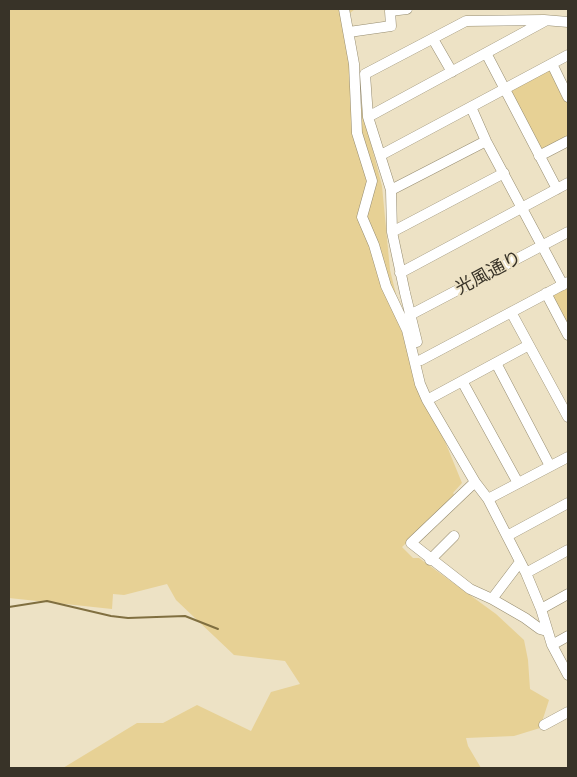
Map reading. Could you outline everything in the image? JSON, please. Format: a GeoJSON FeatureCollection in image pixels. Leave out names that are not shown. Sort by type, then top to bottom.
{"type":"FeatureCollection","features":[{"type":"Feature","properties":{"kind":"street"},"geometry":{"type":"LineString","coordinates":[[344,9],[354,64],[357,133],[372,181],[362,217],[374,245],[386,286],[407,330],[420,384],[427,400],[475,482],[488,499],[526,573],[541,609],[552,645],[568,675]]}},
{"type":"Feature","properties":{"kind":"street"},"geometry":{"type":"LineString","coordinates":[[349,32],[391,26],[390,11],[407,9]]}},
{"type":"Feature","properties":{"kind":"street"},"geometry":{"type":"LineString","coordinates":[[427,400],[421,360],[392,232],[391,190],[368,117],[364,74],[466,21],[547,20],[568,22]]}},
{"type":"Feature","properties":{"kind":"street"},"geometry":{"type":"LineString","coordinates":[[368,117],[547,20]]}},
{"type":"Feature","properties":{"kind":"street"},"geometry":{"type":"LineString","coordinates":[[433,39],[452,72]]}},
{"type":"Feature","properties":{"kind":"street"},"geometry":{"type":"LineString","coordinates":[[486,53],[557,189]]}},
{"type":"Feature","properties":{"kind":"street"},"geometry":{"type":"LineString","coordinates":[[381,156],[568,55]]}},
{"type":"Feature","properties":{"kind":"street"},"geometry":{"type":"LineString","coordinates":[[552,64],[568,97]]}},
{"type":"Feature","properties":{"kind":"street"},"geometry":{"type":"LineString","coordinates":[[421,360],[566,283],[543,246],[486,141],[470,107]]}},
{"type":"Feature","properties":{"kind":"street"},"geometry":{"type":"LineString","coordinates":[[539,156],[568,140]]}},
{"type":"Feature","properties":{"kind":"street"},"geometry":{"type":"LineString","coordinates":[[391,190],[486,141]]}},
{"type":"Feature","properties":{"kind":"street"},"geometry":{"type":"LineString","coordinates":[[392,232],[504,173]]}},
{"type":"Feature","properties":{"kind":"street"},"geometry":{"type":"LineString","coordinates":[[400,274],[568,183]]}},
{"type":"Feature","properties":{"kind":"street","name":"光風通り"},"geometry":{"type":"LineString","coordinates":[[410,315],[568,232]]}},
{"type":"Feature","properties":{"kind":"street"},"geometry":{"type":"LineString","coordinates":[[546,293],[568,335]]}},
{"type":"Feature","properties":{"kind":"street"},"geometry":{"type":"LineString","coordinates":[[511,312],[568,417]]}},
{"type":"Feature","properties":{"kind":"street"},"geometry":{"type":"LineString","coordinates":[[427,400],[528,345]]}},
{"type":"Feature","properties":{"kind":"street"},"geometry":{"type":"LineString","coordinates":[[496,362],[550,466]]}},
{"type":"Feature","properties":{"kind":"street"},"geometry":{"type":"LineString","coordinates":[[462,381],[518,483]]}},
{"type":"Feature","properties":{"kind":"street"},"geometry":{"type":"LineString","coordinates":[[488,499],[568,457]]}},
{"type":"Feature","properties":{"kind":"street"},"geometry":{"type":"LineString","coordinates":[[475,482],[411,543],[430,560],[470,589],[492,599],[540,629],[547,631]]}},
{"type":"Feature","properties":{"kind":"street"},"geometry":{"type":"LineString","coordinates":[[507,536],[568,503]]}},
{"type":"Feature","properties":{"kind":"street"},"geometry":{"type":"LineString","coordinates":[[430,560],[454,536]]}},
{"type":"Feature","properties":{"kind":"street"},"geometry":{"type":"LineString","coordinates":[[526,573],[568,550]]}},
{"type":"Feature","properties":{"kind":"street"},"geometry":{"type":"LineString","coordinates":[[492,599],[520,562]]}},
{"type":"Feature","properties":{"kind":"street"},"geometry":{"type":"LineString","coordinates":[[541,609],[568,594]]}},
{"type":"Feature","properties":{"kind":"street"},"geometry":{"type":"LineString","coordinates":[[552,645],[568,636]]}},
{"type":"Feature","properties":{"kind":"street"},"geometry":{"type":"LineString","coordinates":[[544,725],[568,712]]}},
{"type":"Feature","properties":{"kind":"shaded area"},"geometry":{"type":"Polygon","coordinates":[[[9,9],[355,9],[344,18],[349,60],[382,186],[390,270],[413,363],[462,483],[453,493],[455,496],[402,547],[413,558],[419,558],[496,614],[524,640],[528,660],[530,689],[549,700],[540,728],[514,736],[466,738],[468,746],[481,768],[63,768],[137,723],[163,723],[197,705],[251,731],[271,692],[300,684],[285,661],[234,655],[176,600],[167,584],[124,595],[113,594],[112,609],[9,598],[9,9]]]}},
{"type":"Feature","properties":{"kind":"shaded area"},"geometry":{"type":"Polygon","coordinates":[[[552,64],[568,97],[568,141],[539,156],[504,89],[552,64]]]}},
{"type":"Feature","properties":{"kind":"shaded area"},"geometry":{"type":"Polygon","coordinates":[[[568,282],[568,335],[546,293],[568,282]]]}},
{"type":"Feature","properties":{"kind":"waterway"},"geometry":{"type":"LineString","coordinates":[[9,607],[47,601],[111,616],[128,618],[185,616],[218,629]]}}]}
